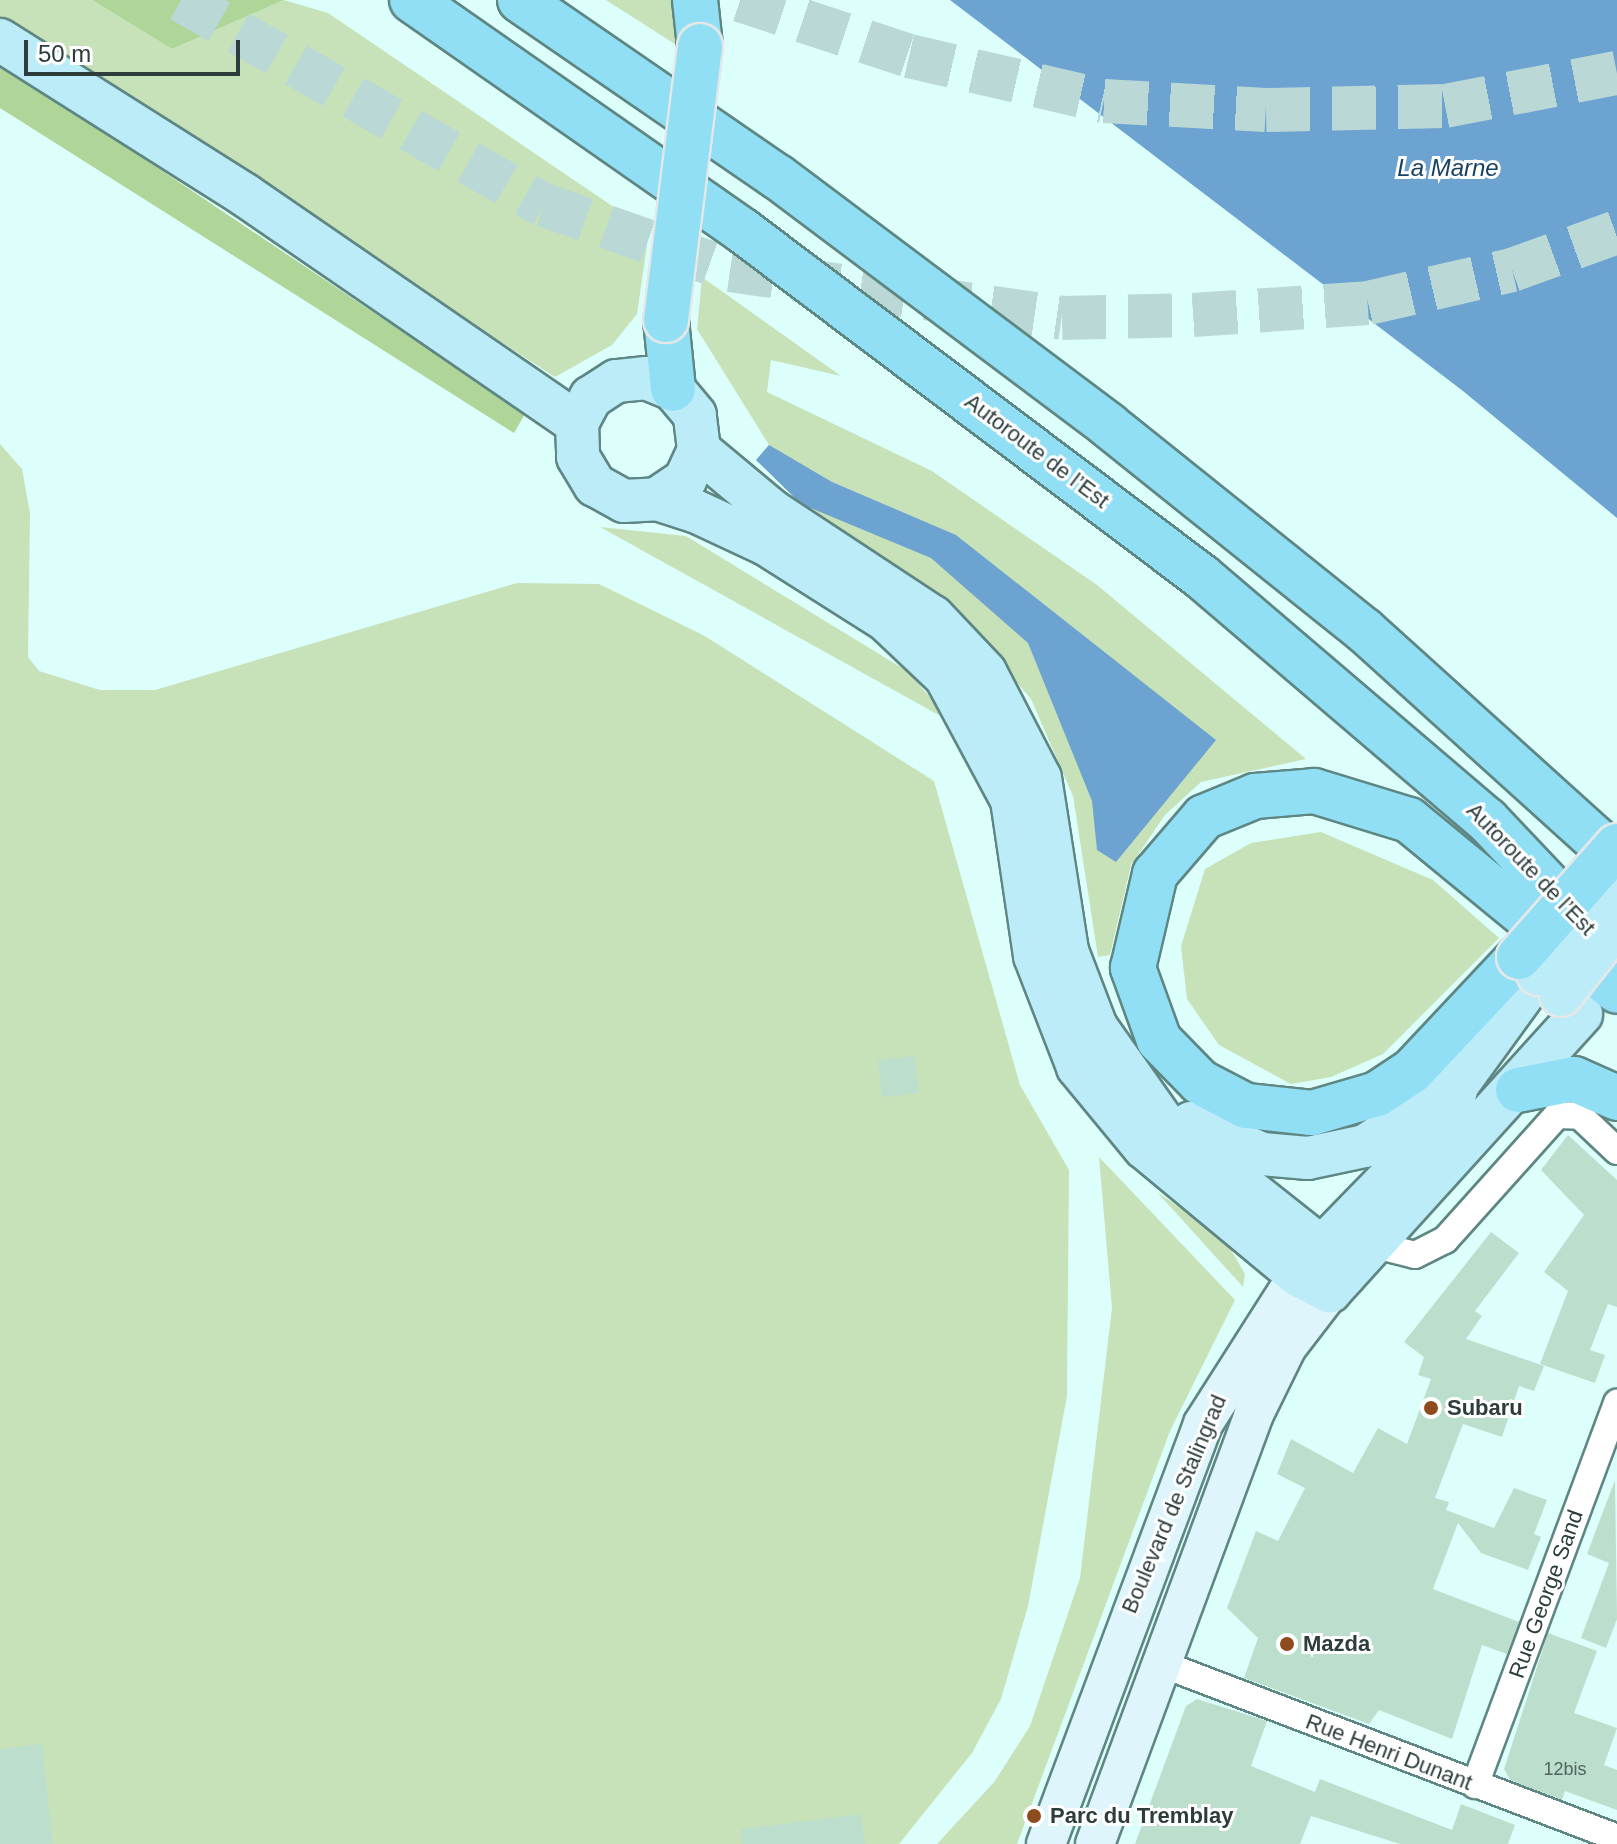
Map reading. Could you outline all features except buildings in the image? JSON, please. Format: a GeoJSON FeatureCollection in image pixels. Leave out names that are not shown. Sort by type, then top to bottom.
{"type":"FeatureCollection","features":[{"type":"Feature","properties":{"kind":"highway","name":"Autoroute de l’Est"},"geometry":{"type":"LineString","coordinates":[[412,0],[743,231],[1202,577],[1487,820],[1617,957]]}},
{"type":"Feature","properties":{"kind":"highway"},"geometry":{"type":"LineString","coordinates":[[520,0],[778,177],[1108,425],[1364,630],[1617,859]]}},
{"type":"Feature","properties":{"kind":"highway"},"geometry":{"type":"LineString","coordinates":[[673,389],[666,320],[700,46],[695,0]]}},
{"type":"Feature","properties":{"kind":"highway"},"geometry":{"type":"LineString","coordinates":[[1617,846],[1550,985],[1377,1094],[1312,1113],[1246,1106],[1200,1082],[1159,1040],[1133,968],[1155,874],[1204,817],[1255,796],[1314,791],[1409,820],[1617,991]]}},
{"type":"Feature","properties":{"kind":"highway"},"geometry":{"type":"LineString","coordinates":[[1518,1090],[1574,1079],[1617,1098]]}},
{"type":"Feature","properties":{"kind":"main road"},"geometry":{"type":"LineString","coordinates":[[0,40],[257,203],[577,423]]}},
{"type":"Feature","properties":{"kind":"main road"},"geometry":{"type":"LineString","coordinates":[[657,499],[685,480],[699,450],[695,415],[673,389],[646,378],[616,381],[591,397],[577,423],[578,457],[595,485],[624,501],[657,499],[728,524],[854,597],[946,677],[1012,800],[1035,956],[1078,1067],[1144,1147],[1323,1271]]}},
{"type":"Feature","properties":{"kind":"main road"},"geometry":{"type":"LineString","coordinates":[[699,450],[772,511],[933,617],[985,672],[1040,778],[1062,928],[1086,1005],[1163,1122],[1323,1271]]}},
{"type":"Feature","properties":{"kind":"main road"},"geometry":{"type":"LineString","coordinates":[[1149,1098],[1215,1138],[1308,1158],[1376,1141],[1486,1086],[1617,878]]}},
{"type":"Feature","properties":{"kind":"main road"},"geometry":{"type":"LineString","coordinates":[[1550,985],[1617,924]]}},
{"type":"Feature","properties":{"kind":"main road"},"geometry":{"type":"LineString","coordinates":[[1550,985],[1617,966]]}},
{"type":"Feature","properties":{"kind":"main road","name":"Boulevard de Stalingrad"},"geometry":{"type":"LineString","coordinates":[[1095,1844],[1267,1385],[1323,1271],[1375,1245],[1552,1051],[1550,985]]}},
{"type":"Feature","properties":{"kind":"main road","name":"Boulevard de Stalingrad"},"geometry":{"type":"LineString","coordinates":[[1046,1844],[1203,1424],[1453,1101]]}},
{"type":"Feature","properties":{"kind":"street"},"geometry":{"type":"LineString","coordinates":[[1375,1245],[1415,1255],[1445,1240],[1557,1115],[1580,1116],[1617,1151]]}},
{"type":"Feature","properties":{"kind":"street","name":"Rue George Sand"},"geometry":{"type":"LineString","coordinates":[[1475,1785],[1617,1403]]}},
{"type":"Feature","properties":{"kind":"street","name":"Rue Henri Dunant"},"geometry":{"type":"LineString","coordinates":[[1162,1664],[1617,1838]]}},
{"type":"Feature","properties":{"kind":"green space"},"geometry":{"type":"Polygon","coordinates":[[[0,0],[92,0],[172,49],[284,0],[328,13],[649,231],[637,314],[612,345],[555,377],[0,17],[0,0]]]}},
{"type":"Feature","properties":{"kind":"green space"},"geometry":{"type":"Polygon","coordinates":[[[92,0],[284,0],[172,49],[92,0]]]}},
{"type":"Feature","properties":{"kind":"green space"},"geometry":{"type":"Polygon","coordinates":[[[606,0],[675,0],[678,46],[606,0]]]}},
{"type":"Feature","properties":{"kind":"green space"},"geometry":{"type":"Polygon","coordinates":[[[0,62],[525,414],[514,433],[0,108],[0,62]]]}},
{"type":"Feature","properties":{"kind":"green space"},"geometry":{"type":"Polygon","coordinates":[[[702,277],[841,376],[771,360],[767,392],[932,471],[1097,585],[1306,759],[1201,782],[1165,815],[1131,865],[1110,955],[1098,957],[1073,796],[1031,699],[950,604],[801,504],[756,460],[769,445],[697,329],[702,277]]]}},
{"type":"Feature","properties":{"kind":"green space"},"geometry":{"type":"Polygon","coordinates":[[[0,444],[22,469],[30,513],[28,657],[39,671],[100,690],[155,690],[517,583],[599,584],[703,635],[934,781],[1020,1085],[1069,1170],[1067,1396],[1028,1606],[1001,1699],[972,1753],[899,1844],[0,1844],[0,444]]]}},
{"type":"Feature","properties":{"kind":"green space"},"geometry":{"type":"Polygon","coordinates":[[[600,527],[686,536],[907,671],[953,723],[600,527]]]}},
{"type":"Feature","properties":{"kind":"green space"},"geometry":{"type":"Polygon","coordinates":[[[1321,832],[1433,880],[1499,938],[1383,1054],[1331,1077],[1291,1084],[1219,1045],[1187,999],[1181,946],[1205,869],[1251,843],[1321,832]]]}},
{"type":"Feature","properties":{"kind":"green space"},"geometry":{"type":"Polygon","coordinates":[[[1099,1157],[1235,1300],[1170,1431],[1017,1844],[937,1844],[995,1781],[1030,1726],[1080,1578],[1112,1308],[1099,1157]]]}},
{"type":"Feature","properties":{"kind":"green space"},"geometry":{"type":"Polygon","coordinates":[[[1157,1192],[1224,1238],[1245,1274],[1243,1287],[1157,1192]]]}},
{"type":"Feature","properties":{"kind":"water","name":"La Marne"},"geometry":{"type":"Polygon","coordinates":[[[950,0],[1617,0],[1617,518],[1463,391],[950,0]]]}},
{"type":"Feature","properties":{"kind":"water"},"geometry":{"type":"Polygon","coordinates":[[[769,445],[832,482],[956,535],[1216,740],[1116,862],[1097,850],[1092,801],[1028,643],[931,558],[801,504],[756,460],[769,445]]]}},
{"type":"Feature","properties":{"kind":"tunnel"},"geometry":{"type":"LineString","coordinates":[[181,0],[544,205],[730,270],[1062,318],[1193,315],[1368,303],[1512,270],[1617,232]]}},
{"type":"Feature","properties":{"kind":"tunnel"},"geometry":{"type":"LineString","coordinates":[[740,0],[909,56],[1104,101],[1266,110],[1445,106],[1617,73]]}},
{"type":"Feature","properties":{"kind":"place","name":"Subaru"},"geometry":{"type":"Point","coordinates":[1431,1408]}},
{"type":"Feature","properties":{"kind":"place","name":"Mazda"},"geometry":{"type":"Point","coordinates":[1287,1644]}},
{"type":"Feature","properties":{"kind":"place","name":"Parc du Tremblay"},"geometry":{"type":"Point","coordinates":[1034,1816]}}]}
